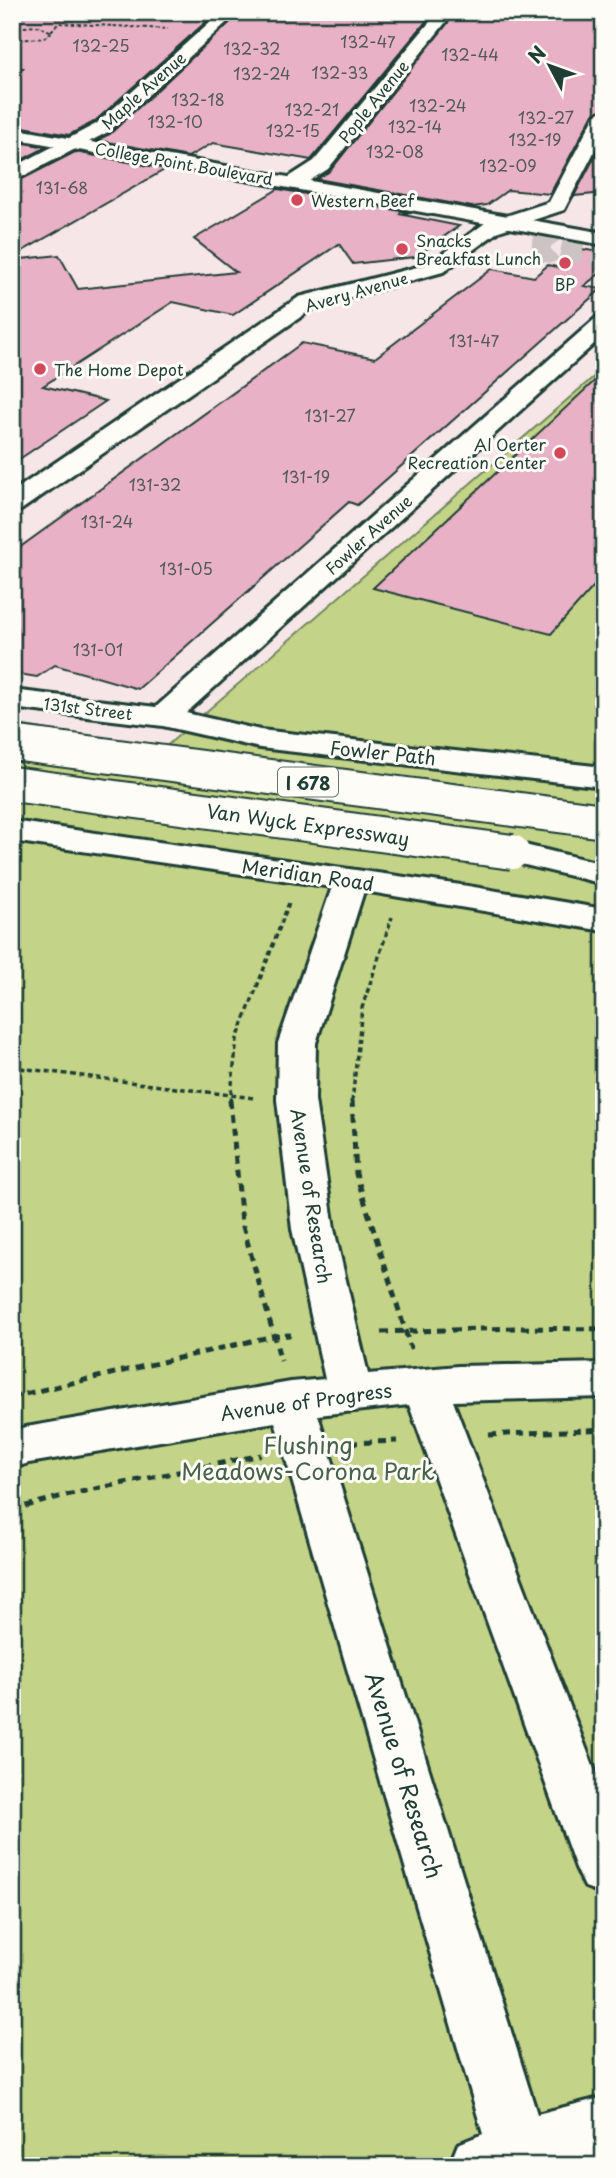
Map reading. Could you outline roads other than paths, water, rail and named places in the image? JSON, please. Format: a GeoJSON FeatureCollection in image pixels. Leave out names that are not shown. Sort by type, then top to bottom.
{"type":"FeatureCollection","features":[{"type":"Feature","properties":{"kind":"main road","name":"Maple Avenue"},"geometry":{"type":"LineString","coordinates":[[12,176],[103,128],[230,12]]}},
{"type":"Feature","properties":{"kind":"main road","name":"Pople Avenue"},"geometry":{"type":"LineString","coordinates":[[293,183],[321,165],[446,12]]}},
{"type":"Feature","properties":{"kind":"main road","name":"Avery Avenue"},"geometry":{"type":"LineString","coordinates":[[12,505],[307,302],[436,268],[492,228],[557,206],[604,115]]}},
{"type":"Feature","properties":{"kind":"main road","name":"College Point Boulevard"},"geometry":{"type":"LineString","coordinates":[[12,119],[604,223]]}},
{"type":"Feature","properties":{"kind":"main road","name":"College Point Boulevard"},"geometry":{"type":"LineString","coordinates":[[12,133],[604,239]]}},
{"type":"Feature","properties":{"kind":"main road","name":"Fowler Avenue"},"geometry":{"type":"LineString","coordinates":[[163,717],[604,323]]}},
{"type":"Feature","properties":{"kind":"main road","name":"131st Street"},"geometry":{"type":"LineString","coordinates":[[12,699],[163,717]]}},
{"type":"Feature","properties":{"kind":"main road","name":"Fowler Path"},"geometry":{"type":"LineString","coordinates":[[163,717],[260,739],[604,777]]}},
{"type":"Feature","properties":{"kind":"main road","name":"I 678"},"geometry":{"type":"LineString","coordinates":[[12,743],[604,821]]}},
{"type":"Feature","properties":{"kind":"main road","name":"Van Wyck Expressway"},"geometry":{"type":"LineString","coordinates":[[12,784],[604,865]]}},
{"type":"Feature","properties":{"kind":"main road","name":"Meridian Road"},"geometry":{"type":"LineString","coordinates":[[12,831],[402,887],[604,920]]}},
{"type":"Feature","properties":{"kind":"main road"},"geometry":{"type":"LineString","coordinates":[[512,852],[604,874]]}},
{"type":"Feature","properties":{"kind":"main road","name":"Avenue of Research"},"geometry":{"type":"LineString","coordinates":[[350,1393],[313,1229],[296,1100],[297,1043],[351,880]]}},
{"type":"Feature","properties":{"kind":"main road","name":"Avenue of Progress"},"geometry":{"type":"LineString","coordinates":[[12,1450],[26,1445],[291,1400],[350,1393],[543,1378],[604,1380]]}},
{"type":"Feature","properties":{"kind":"main road"},"geometry":{"type":"LineString","coordinates":[[425,1386],[604,1868]]}},
{"type":"Feature","properties":{"kind":"main road","name":"Avenue of Research"},"geometry":{"type":"LineString","coordinates":[[291,1400],[499,2158]]}},
{"type":"Feature","properties":{"kind":"main road"},"geometry":{"type":"LineString","coordinates":[[499,2158],[604,2127]]}},
{"type":"Feature","properties":{"kind":"tunnel"},"geometry":{"type":"LineString","coordinates":[[555,230],[530,248],[550,252],[556,247],[604,257]]}},
{"type":"Feature","properties":{"kind":"place","name":"Western Beef"},"geometry":{"type":"Point","coordinates":[297,200]}},
{"type":"Feature","properties":{"kind":"place","name":"Snacks Breakfast Lunch"},"geometry":{"type":"Point","coordinates":[402,249]}},
{"type":"Feature","properties":{"kind":"place","name":"BP"},"geometry":{"type":"Point","coordinates":[565,263]}},
{"type":"Feature","properties":{"kind":"place","name":"The Home Depot"},"geometry":{"type":"Point","coordinates":[40,369]}},
{"type":"Feature","properties":{"kind":"place","name":"Al Oerter Recreation Center"},"geometry":{"type":"Point","coordinates":[560,453]}},
{"type":"Feature","properties":{"kind":"park label","name":"Flushing Meadows-Corona Park"},"geometry":{"type":"Point","coordinates":[308,1457]}}]}
